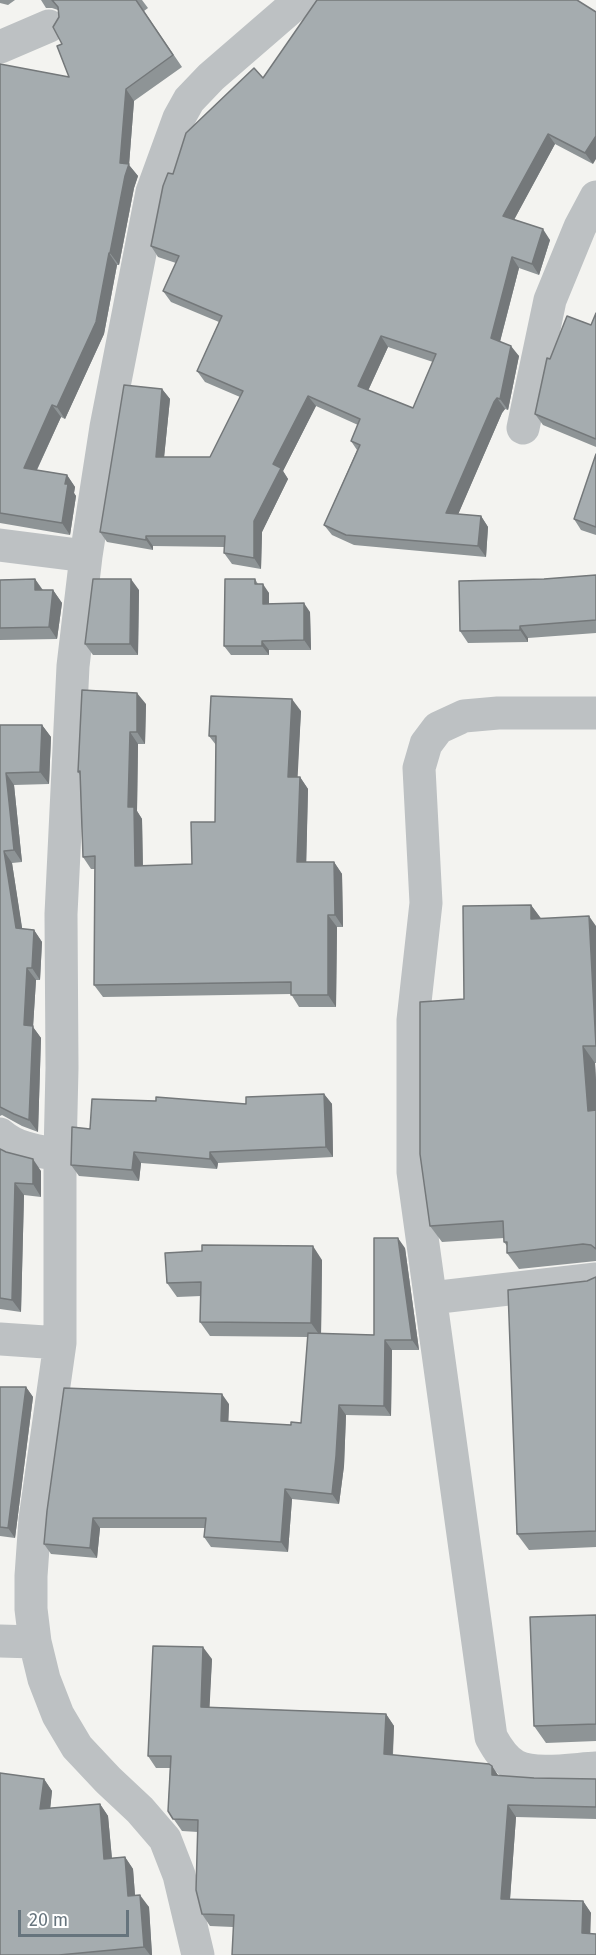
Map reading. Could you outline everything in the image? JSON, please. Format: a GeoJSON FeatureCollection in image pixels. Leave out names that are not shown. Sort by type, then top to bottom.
{"type":"FeatureCollection","features":[{"type":"Feature","properties":{"kind":"street"},"geometry":{"type":"LineString","coordinates":[[198,1955],[179,1875],[165,1839],[140,1810],[77,1747],[58,1715],[44,1679],[35,1642],[31,1609],[35,1519],[60,1343],[61,914],[73,666],[86,556],[106,427],[152,192],[179,118],[189,100],[211,77],[300,0]]}},
{"type":"Feature","properties":{"kind":"street"},"geometry":{"type":"LineString","coordinates":[[0,47],[49,26]]}},
{"type":"Feature","properties":{"kind":"street"},"geometry":{"type":"LineString","coordinates":[[523,428],[550,300],[580,228],[596,197]]}},
{"type":"Feature","properties":{"kind":"street"},"geometry":{"type":"LineString","coordinates":[[0,544],[86,556]]}},
{"type":"Feature","properties":{"kind":"street"},"geometry":{"type":"LineString","coordinates":[[596,713],[498,713],[464,716],[438,728],[426,744],[420,768],[426,903],[413,1020],[413,1161],[455,1486],[491,1737],[501,1754],[515,1765],[530,1771],[596,1768]]}},
{"type":"Feature","properties":{"kind":"street"},"geometry":{"type":"LineString","coordinates":[[0,1134],[9,1142],[20,1147],[60,1155]]}},
{"type":"Feature","properties":{"kind":"street"},"geometry":{"type":"LineString","coordinates":[[431,1298],[596,1279]]}},
{"type":"Feature","properties":{"kind":"street"},"geometry":{"type":"LineString","coordinates":[[0,1339],[60,1343]]}},
{"type":"Feature","properties":{"kind":"street"},"geometry":{"type":"LineString","coordinates":[[0,1641],[35,1642]]}},
{"type":"Feature","properties":{"kind":"building"},"geometry":{"type":"Polygon","coordinates":[[[52,0],[136,0],[173,55],[126,89],[120,163],[129,164],[96,322],[57,407],[52,405],[24,468],[67,475],[65,484],[68,484],[62,523],[0,513],[0,64],[69,77],[57,46],[62,44],[53,27],[59,17],[58,7],[52,0]]]}},
{"type":"Feature","properties":{"kind":"building"},"geometry":{"type":"Polygon","coordinates":[[[317,0],[577,0],[596,12],[596,136],[585,153],[548,134],[503,216],[543,229],[532,264],[512,257],[491,338],[511,346],[500,399],[497,398],[494,402],[446,513],[481,516],[478,546],[346,535],[324,525],[360,445],[351,441],[360,419],[308,396],[273,464],[281,468],[254,521],[254,558],[224,553],[225,536],[146,536],[146,540],[100,532],[124,385],[162,389],[156,457],[210,457],[243,391],[197,371],[222,316],[163,291],[179,256],[151,246],[163,186],[168,173],[173,174],[186,133],[254,68],[263,78],[317,0]],[[381,336],[358,386],[413,408],[436,354],[381,336]]]}},
{"type":"Feature","properties":{"kind":"building"},"geometry":{"type":"Polygon","coordinates":[[[596,313],[596,439],[535,414],[547,358],[550,359],[567,316],[591,325],[596,313]]]}},
{"type":"Feature","properties":{"kind":"building"},"geometry":{"type":"Polygon","coordinates":[[[596,454],[596,527],[574,519],[596,454]]]}},
{"type":"Feature","properties":{"kind":"building"},"geometry":{"type":"Polygon","coordinates":[[[596,575],[596,620],[520,626],[520,630],[460,631],[459,581],[596,575]]]}},
{"type":"Feature","properties":{"kind":"building"},"geometry":{"type":"Polygon","coordinates":[[[35,579],[35,590],[53,590],[49,627],[0,628],[0,580],[35,579]]]}},
{"type":"Feature","properties":{"kind":"building"},"geometry":{"type":"Polygon","coordinates":[[[93,579],[131,579],[130,644],[85,644],[93,579]]]}},
{"type":"Feature","properties":{"kind":"building"},"geometry":{"type":"Polygon","coordinates":[[[225,579],[255,579],[255,584],[263,584],[263,604],[304,603],[304,640],[262,641],[262,646],[224,646],[225,579]]]}},
{"type":"Feature","properties":{"kind":"building"},"geometry":{"type":"Polygon","coordinates":[[[82,690],[137,693],[137,732],[130,732],[128,807],[134,807],[135,866],[192,864],[191,822],[215,822],[216,736],[209,736],[211,696],[292,699],[288,777],[300,777],[297,862],[334,862],[335,915],[328,915],[328,995],[291,995],[291,982],[94,985],[95,856],[83,857],[80,771],[78,772],[82,690]]]}},
{"type":"Feature","properties":{"kind":"building"},"geometry":{"type":"Polygon","coordinates":[[[0,725],[42,725],[40,772],[6,773],[14,850],[4,851],[16,928],[34,930],[32,968],[27,968],[24,1025],[33,1026],[29,1120],[0,1107],[0,725]]]}},
{"type":"Feature","properties":{"kind":"building"},"geometry":{"type":"Polygon","coordinates":[[[531,905],[531,919],[589,916],[596,1046],[583,1046],[588,1111],[596,1110],[596,1249],[591,1245],[583,1244],[507,1253],[503,1221],[430,1226],[420,1154],[420,1002],[464,999],[463,906],[531,905]]]}},
{"type":"Feature","properties":{"kind":"building"},"geometry":{"type":"Polygon","coordinates":[[[324,1094],[326,1147],[210,1152],[210,1159],[134,1152],[132,1170],[71,1165],[72,1127],[90,1129],[92,1099],[156,1101],[156,1097],[246,1104],[246,1097],[324,1094]]]}},
{"type":"Feature","properties":{"kind":"building"},"geometry":{"type":"Polygon","coordinates":[[[0,1149],[33,1159],[33,1184],[15,1183],[12,1300],[0,1298],[0,1149]]]}},
{"type":"Feature","properties":{"kind":"building"},"geometry":{"type":"Polygon","coordinates":[[[374,1238],[398,1238],[412,1340],[385,1340],[384,1406],[339,1405],[332,1494],[285,1489],[281,1542],[204,1537],[206,1518],[93,1518],[90,1548],[44,1544],[64,1388],[222,1394],[221,1421],[291,1425],[291,1422],[301,1423],[308,1333],[374,1335],[374,1238]]]}},
{"type":"Feature","properties":{"kind":"building"},"geometry":{"type":"Polygon","coordinates":[[[202,1245],[313,1246],[311,1323],[200,1322],[201,1282],[167,1283],[165,1253],[202,1251],[202,1245]]]}},
{"type":"Feature","properties":{"kind":"building"},"geometry":{"type":"Polygon","coordinates":[[[596,1277],[596,1531],[517,1534],[508,1290],[587,1281],[596,1277]]]}},
{"type":"Feature","properties":{"kind":"building"},"geometry":{"type":"Polygon","coordinates":[[[0,1387],[26,1387],[8,1528],[0,1527],[0,1387]]]}},
{"type":"Feature","properties":{"kind":"building"},"geometry":{"type":"Polygon","coordinates":[[[596,1615],[596,1724],[534,1726],[530,1617],[596,1615]]]}},
{"type":"Feature","properties":{"kind":"building"},"geometry":{"type":"Polygon","coordinates":[[[153,1646],[203,1647],[201,1707],[386,1714],[384,1754],[489,1764],[492,1766],[492,1775],[596,1779],[596,1807],[508,1805],[501,1899],[583,1901],[582,1933],[596,1934],[596,1955],[232,1955],[234,1915],[202,1914],[196,1890],[198,1820],[173,1819],[168,1811],[171,1756],[148,1756],[153,1646]]]}},
{"type":"Feature","properties":{"kind":"building"},"geometry":{"type":"Polygon","coordinates":[[[0,1773],[44,1779],[40,1809],[100,1804],[104,1859],[125,1857],[128,1896],[140,1895],[144,1947],[59,1955],[0,1955],[0,1773]]]}}]}
